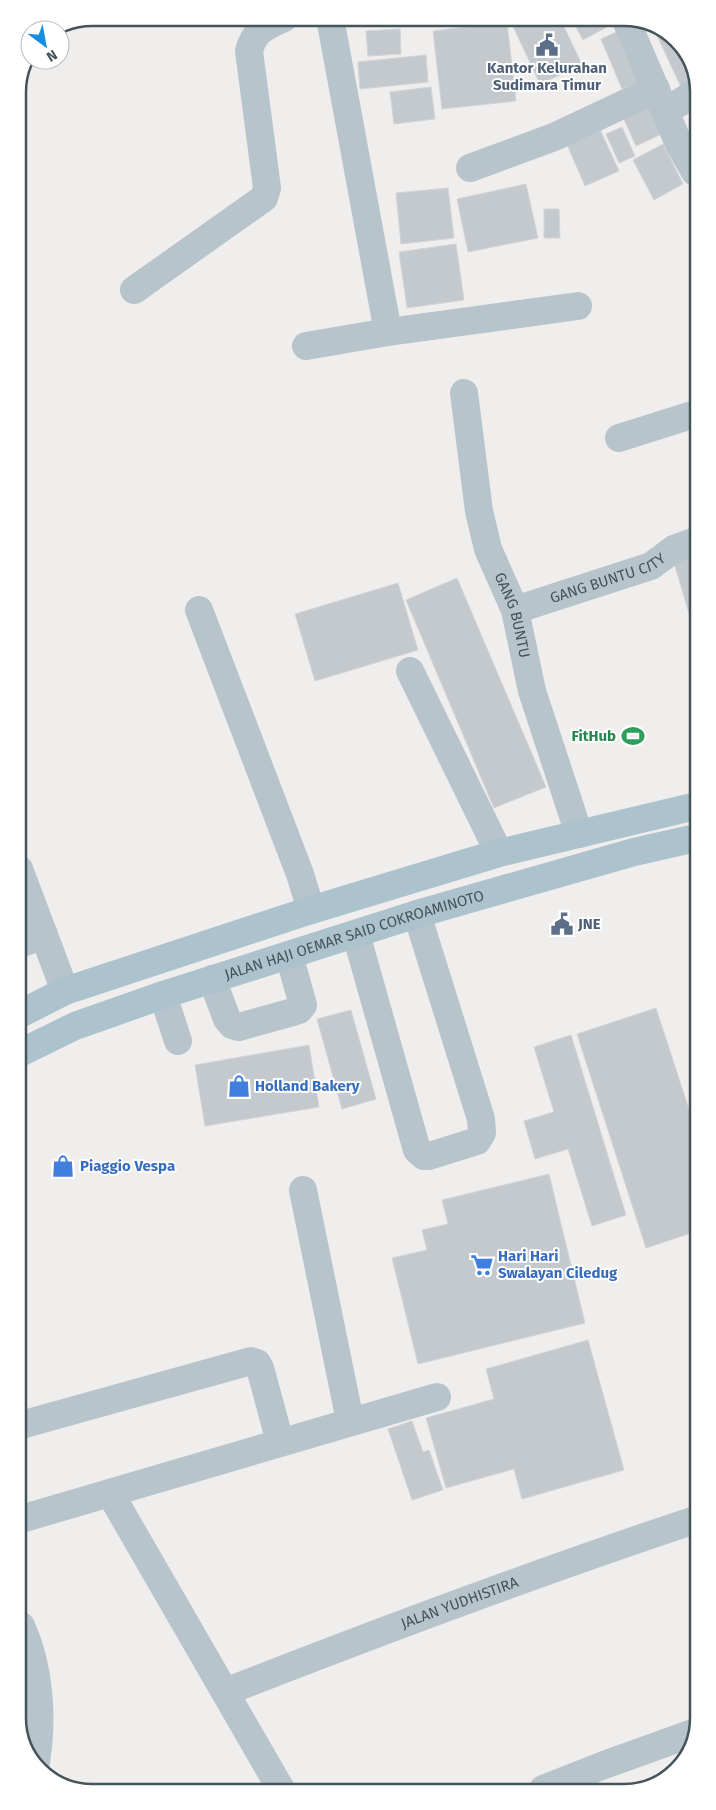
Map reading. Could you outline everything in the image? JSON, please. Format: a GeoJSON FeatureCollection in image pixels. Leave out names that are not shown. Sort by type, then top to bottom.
{"type":"FeatureCollection","features":[{"type":"Feature","properties":{"kind":"main road"},"geometry":{"type":"LineString","coordinates":[[26,1011],[65,991],[311,910],[498,853],[690,807]]}},
{"type":"Feature","properties":{"kind":"main road","name":"JALAN HAJI OEMAR SAID COKROAMINOTO"},"geometry":{"type":"LineString","coordinates":[[26,1050],[75,1026],[162,995],[289,954],[418,914],[634,852],[690,839]]}},
{"type":"Feature","properties":{"kind":"street"},"geometry":{"type":"LineString","coordinates":[[134,290],[264,198],[267,188],[249,51],[252,40],[261,29],[267,26]]}},
{"type":"Feature","properties":{"kind":"street"},"geometry":{"type":"LineString","coordinates":[[331,26],[388,332]]}},
{"type":"Feature","properties":{"kind":"street"},"geometry":{"type":"LineString","coordinates":[[629,26],[679,144],[690,163]]}},
{"type":"Feature","properties":{"kind":"street"},"geometry":{"type":"LineString","coordinates":[[470,168],[554,136],[661,100],[690,94]]}},
{"type":"Feature","properties":{"kind":"street"},"geometry":{"type":"LineString","coordinates":[[306,346],[388,332],[578,306]]}},
{"type":"Feature","properties":{"kind":"street","name":"GANG BUNTU"},"geometry":{"type":"LineString","coordinates":[[464,393],[479,511],[488,549],[515,610],[532,691],[579,834]]}},
{"type":"Feature","properties":{"kind":"street"},"geometry":{"type":"LineString","coordinates":[[620,438],[690,416]]}},
{"type":"Feature","properties":{"kind":"street","name":"GANG BUNTU CITY"},"geometry":{"type":"LineString","coordinates":[[515,610],[651,566],[674,549],[690,543]]}},
{"type":"Feature","properties":{"kind":"street"},"geometry":{"type":"LineString","coordinates":[[199,610],[300,874],[311,910]]}},
{"type":"Feature","properties":{"kind":"street"},"geometry":{"type":"LineString","coordinates":[[410,671],[498,853]]}},
{"type":"Feature","properties":{"kind":"street"},"geometry":{"type":"LineString","coordinates":[[26,907],[32,939],[65,991]]}},
{"type":"Feature","properties":{"kind":"street"},"geometry":{"type":"LineString","coordinates":[[356,934],[417,1150],[424,1156],[430,1156],[477,1141],[482,1133],[481,1119],[418,914]]}},
{"type":"Feature","properties":{"kind":"street"},"geometry":{"type":"LineString","coordinates":[[212,979],[227,1019],[232,1025],[240,1027],[293,1012],[299,1010],[303,1005],[289,954]]}},
{"type":"Feature","properties":{"kind":"street"},"geometry":{"type":"LineString","coordinates":[[162,995],[178,1041]]}},
{"type":"Feature","properties":{"kind":"street"},"geometry":{"type":"LineString","coordinates":[[303,1190],[350,1421]]}},
{"type":"Feature","properties":{"kind":"street"},"geometry":{"type":"LineString","coordinates":[[26,1424],[251,1361],[257,1363],[260,1368],[280,1442]]}},
{"type":"Feature","properties":{"kind":"street"},"geometry":{"type":"LineString","coordinates":[[26,1518],[350,1421],[437,1397]]}},
{"type":"Feature","properties":{"kind":"street"},"geometry":{"type":"LineString","coordinates":[[110,1493],[278,1784]]}},
{"type":"Feature","properties":{"kind":"street","name":"JALAN YUDHISTIRA"},"geometry":{"type":"LineString","coordinates":[[225,1692],[422,1616],[620,1545],[690,1523]]}},
{"type":"Feature","properties":{"kind":"street"},"geometry":{"type":"LineString","coordinates":[[26,1640],[33,1660],[38,1701],[40,1735],[37,1754]]}},
{"type":"Feature","properties":{"kind":"street"},"geometry":{"type":"LineString","coordinates":[[555,1784],[604,1764],[687,1734]]}},
{"type":"Feature","properties":{"kind":"building"},"geometry":{"type":"Polygon","coordinates":[[[474,26],[507,26],[516,101],[442,109],[433,31],[474,26]]]}},
{"type":"Feature","properties":{"kind":"building","name":"Kantor Kelurahan Sudimara Timur"},"geometry":{"type":"Polygon","coordinates":[[[513,26],[564,26],[582,65],[540,84],[513,26]]]}},
{"type":"Feature","properties":{"kind":"building"},"geometry":{"type":"Polygon","coordinates":[[[575,26],[609,26],[583,40],[575,26]]]}},
{"type":"Feature","properties":{"kind":"building"},"geometry":{"type":"Polygon","coordinates":[[[400,29],[401,54],[368,56],[366,31],[400,29]]]}},
{"type":"Feature","properties":{"kind":"building"},"geometry":{"type":"Polygon","coordinates":[[[623,29],[644,80],[622,89],[601,39],[623,29]]]}},
{"type":"Feature","properties":{"kind":"building"},"geometry":{"type":"Polygon","coordinates":[[[657,36],[664,40],[681,59],[688,83],[681,87],[657,36]]]}},
{"type":"Feature","properties":{"kind":"building"},"geometry":{"type":"Polygon","coordinates":[[[426,55],[428,82],[360,89],[358,62],[426,55]]]}},
{"type":"Feature","properties":{"kind":"building"},"geometry":{"type":"Polygon","coordinates":[[[431,87],[435,119],[394,124],[390,92],[431,87]]]}},
{"type":"Feature","properties":{"kind":"building"},"geometry":{"type":"Polygon","coordinates":[[[652,101],[666,132],[636,146],[622,115],[652,101]]]}},
{"type":"Feature","properties":{"kind":"building"},"geometry":{"type":"Polygon","coordinates":[[[598,125],[619,171],[585,186],[565,140],[598,125]]]}},
{"type":"Feature","properties":{"kind":"building"},"geometry":{"type":"Polygon","coordinates":[[[622,127],[635,156],[619,163],[606,134],[622,127]]]}},
{"type":"Feature","properties":{"kind":"building"},"geometry":{"type":"Polygon","coordinates":[[[663,144],[683,184],[654,200],[633,160],[663,144]]]}},
{"type":"Feature","properties":{"kind":"building"},"geometry":{"type":"Polygon","coordinates":[[[526,184],[538,238],[468,252],[457,199],[526,184]]]}},
{"type":"Feature","properties":{"kind":"building"},"geometry":{"type":"Polygon","coordinates":[[[448,188],[454,238],[401,244],[396,193],[448,188]]]}},
{"type":"Feature","properties":{"kind":"building"},"geometry":{"type":"Polygon","coordinates":[[[544,209],[559,209],[560,238],[544,238],[544,209]]]}},
{"type":"Feature","properties":{"kind":"building"},"geometry":{"type":"Polygon","coordinates":[[[456,244],[464,300],[407,308],[399,252],[456,244]]]}},
{"type":"Feature","properties":{"kind":"building"},"geometry":{"type":"Polygon","coordinates":[[[690,551],[690,617],[672,556],[690,551]]]}},
{"type":"Feature","properties":{"kind":"building"},"geometry":{"type":"Polygon","coordinates":[[[457,578],[546,787],[494,808],[406,600],[457,578]]]}},
{"type":"Feature","properties":{"kind":"building"},"geometry":{"type":"Polygon","coordinates":[[[398,583],[418,650],[315,681],[295,614],[398,583]]]}},
{"type":"Feature","properties":{"kind":"building"},"geometry":{"type":"Polygon","coordinates":[[[656,1008],[690,1112],[690,1233],[646,1248],[577,1034],[656,1008]]]}},
{"type":"Feature","properties":{"kind":"building"},"geometry":{"type":"Polygon","coordinates":[[[351,1010],[376,1099],[342,1109],[317,1019],[351,1010]]]}},
{"type":"Feature","properties":{"kind":"building"},"geometry":{"type":"Polygon","coordinates":[[[571,1035],[626,1215],[592,1226],[568,1149],[535,1159],[524,1121],[554,1112],[534,1047],[571,1035]]]}},
{"type":"Feature","properties":{"kind":"building"},"geometry":{"type":"Polygon","coordinates":[[[309,1045],[319,1107],[205,1126],[195,1065],[309,1045]]]}},
{"type":"Feature","properties":{"kind":"building","name":"Hari Hari Swalayan Ciledug"},"geometry":{"type":"Polygon","coordinates":[[[549,1174],[585,1323],[418,1364],[392,1258],[427,1250],[422,1230],[448,1224],[442,1200],[549,1174]]]}},
{"type":"Feature","properties":{"kind":"building"},"geometry":{"type":"Polygon","coordinates":[[[588,1340],[624,1470],[522,1499],[514,1469],[446,1488],[426,1418],[494,1399],[486,1369],[588,1340]]]}},
{"type":"Feature","properties":{"kind":"building"},"geometry":{"type":"Polygon","coordinates":[[[412,1421],[423,1452],[429,1450],[443,1490],[412,1500],[388,1429],[412,1421]]]}},
{"type":"Feature","properties":{"kind":"place","name":"Kantor Kelurahan Sudimara Timur"},"geometry":{"type":"Point","coordinates":[547,45]}},
{"type":"Feature","properties":{"kind":"place","name":"FitHub"},"geometry":{"type":"Point","coordinates":[633,736]}},
{"type":"Feature","properties":{"kind":"place","name":"JNE"},"geometry":{"type":"Point","coordinates":[562,924]}},
{"type":"Feature","properties":{"kind":"place","name":"Holland Bakery"},"geometry":{"type":"Point","coordinates":[239,1086]}},
{"type":"Feature","properties":{"kind":"place","name":"Piaggio Vespa"},"geometry":{"type":"Point","coordinates":[63,1166]}},
{"type":"Feature","properties":{"kind":"place","name":"Hari Hari Swalayan Ciledug"},"geometry":{"type":"Point","coordinates":[482,1265]}}]}
